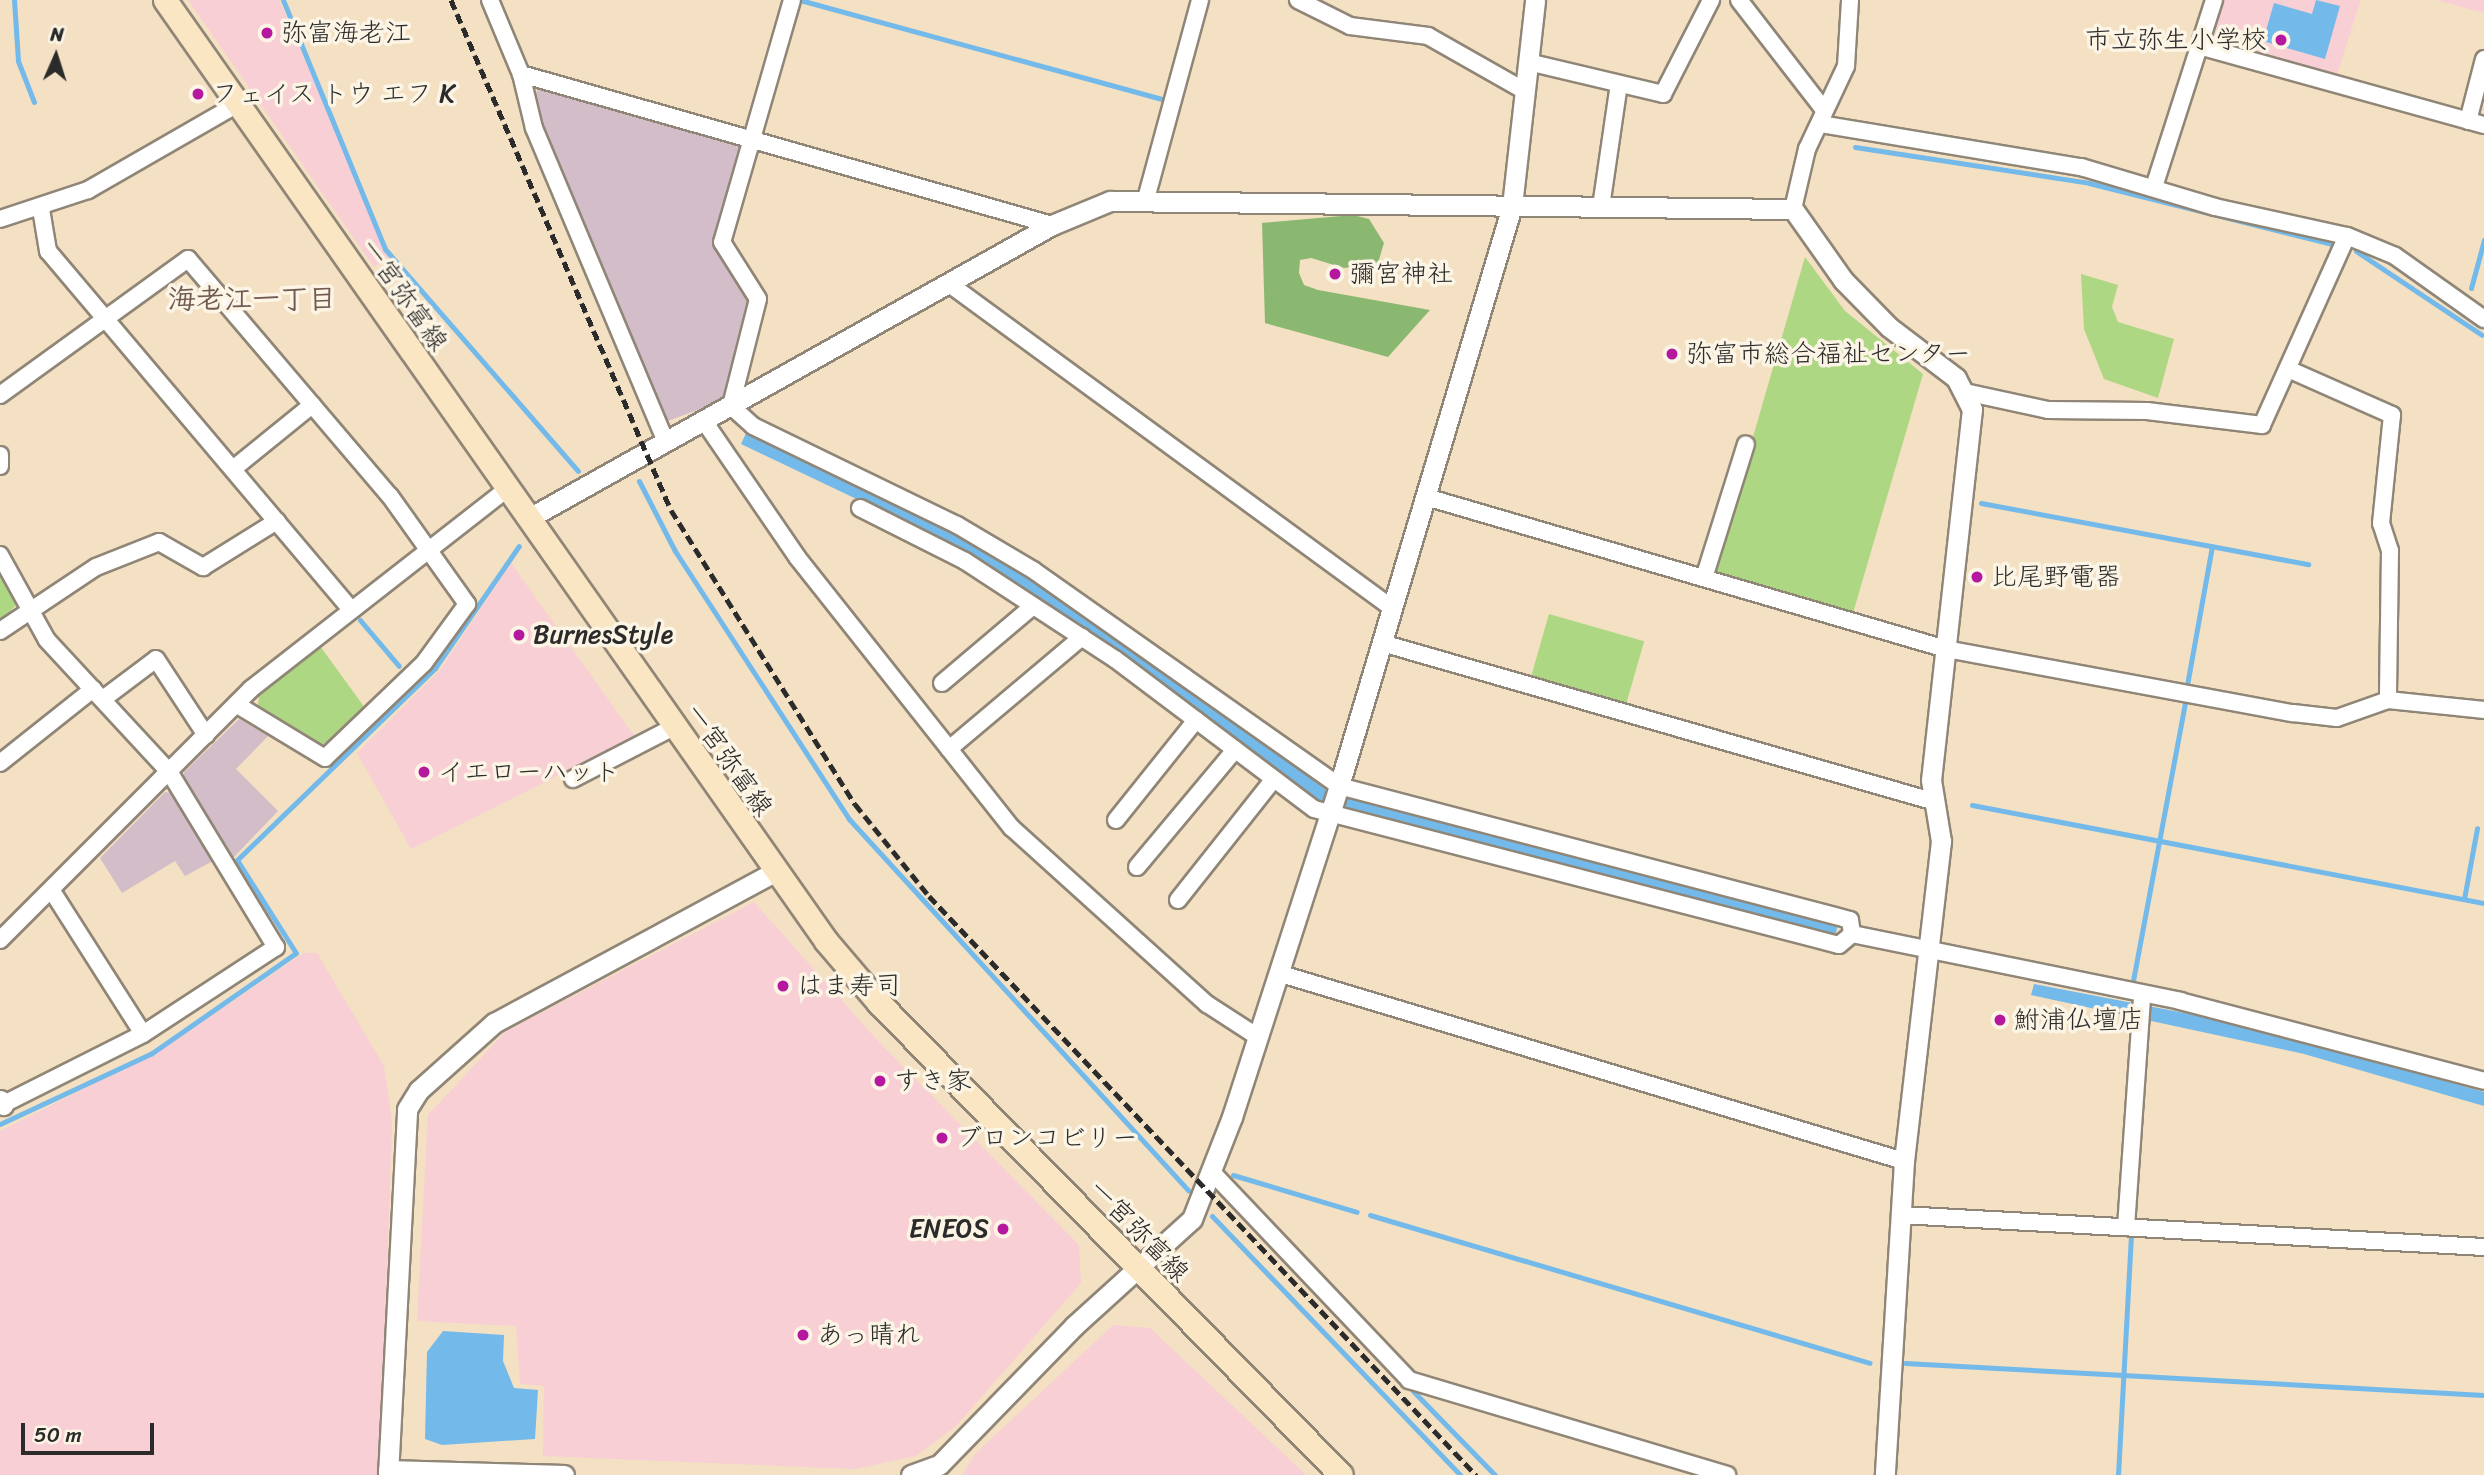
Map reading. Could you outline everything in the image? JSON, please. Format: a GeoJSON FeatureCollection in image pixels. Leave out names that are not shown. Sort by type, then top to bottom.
{"type":"FeatureCollection","features":[{"type":"Feature","properties":{"kind":"main road","name":"一宮弥富線"},"geometry":{"type":"LineString","coordinates":[[165,0],[236,105],[529,518],[774,873],[879,1003],[1341,1475]]}},
{"type":"Feature","properties":{"kind":"street"},"geometry":{"type":"LineString","coordinates":[[490,0],[521,74],[534,128],[666,442]]}},
{"type":"Feature","properties":{"kind":"street"},"geometry":{"type":"LineString","coordinates":[[731,406],[758,299],[722,242],[792,0]]}},
{"type":"Feature","properties":{"kind":"street"},"geometry":{"type":"LineString","coordinates":[[1146,199],[1200,0]]}},
{"type":"Feature","properties":{"kind":"street"},"geometry":{"type":"LineString","coordinates":[[1298,0],[1350,26],[1428,36],[1525,92]]}},
{"type":"Feature","properties":{"kind":"street"},"geometry":{"type":"LineString","coordinates":[[911,1475],[940,1465],[1074,1326],[1192,1219],[1258,1037],[1335,799],[1512,206],[1535,0]]}},
{"type":"Feature","properties":{"kind":"street"},"geometry":{"type":"LineString","coordinates":[[1528,62],[1619,84],[1668,90],[1711,0]]}},
{"type":"Feature","properties":{"kind":"street"},"geometry":{"type":"LineString","coordinates":[[1739,0],[1822,117],[2081,167],[2347,236],[2395,256],[2484,319]]}},
{"type":"Feature","properties":{"kind":"street"},"geometry":{"type":"LineString","coordinates":[[1793,209],[1822,117],[1846,66],[1850,0]]}},
{"type":"Feature","properties":{"kind":"street"},"geometry":{"type":"LineString","coordinates":[[2154,187],[2214,0]]}},
{"type":"Feature","properties":{"kind":"street"},"geometry":{"type":"LineString","coordinates":[[2199,46],[2476,123],[2484,59]]}},
{"type":"Feature","properties":{"kind":"street"},"geometry":{"type":"LineString","coordinates":[[521,74],[751,142],[1052,225]]}},
{"type":"Feature","properties":{"kind":"street"},"geometry":{"type":"LineString","coordinates":[[1601,207],[1619,84]]}},
{"type":"Feature","properties":{"kind":"street"},"geometry":{"type":"LineString","coordinates":[[0,219],[41,209],[88,190],[236,105]]}},
{"type":"Feature","properties":{"kind":"street"},"geometry":{"type":"LineString","coordinates":[[529,518],[1089,206],[1146,199],[1793,209]]}},
{"type":"Feature","properties":{"kind":"street"},"geometry":{"type":"LineString","coordinates":[[41,209],[48,251],[351,610]]}},
{"type":"Feature","properties":{"kind":"street"},"geometry":{"type":"LineString","coordinates":[[1793,209],[1843,280],[1965,392],[2060,411],[2147,411],[2262,425],[2347,236]]}},
{"type":"Feature","properties":{"kind":"street"},"geometry":{"type":"LineString","coordinates":[[0,395],[188,260],[312,405],[430,550],[467,604],[424,663],[325,758],[236,704]]}},
{"type":"Feature","properties":{"kind":"street"},"geometry":{"type":"LineString","coordinates":[[948,283],[1392,608]]}},
{"type":"Feature","properties":{"kind":"street"},"geometry":{"type":"LineString","coordinates":[[2288,369],[2392,415],[2381,523],[2389,551],[2388,700]]}},
{"type":"Feature","properties":{"kind":"street"},"geometry":{"type":"LineString","coordinates":[[1885,1475],[1904,1161],[1925,951],[1941,841],[1932,801],[1946,649],[1972,429],[1965,392]]}},
{"type":"Feature","properties":{"kind":"street"},"geometry":{"type":"LineString","coordinates":[[233,470],[312,405]]}},
{"type":"Feature","properties":{"kind":"street"},"geometry":{"type":"LineString","coordinates":[[731,406],[754,426],[1032,570],[1335,799],[1839,945],[1852,934]]}},
{"type":"Feature","properties":{"kind":"street"},"geometry":{"type":"LineString","coordinates":[[704,422],[797,557],[1012,828],[1207,1004],[1258,1037]]}},
{"type":"Feature","properties":{"kind":"street"},"geometry":{"type":"LineString","coordinates":[[1704,578],[1746,444]]}},
{"type":"Feature","properties":{"kind":"street"},"geometry":{"type":"LineString","coordinates":[[0,455],[0,466]]}},
{"type":"Feature","properties":{"kind":"street"},"geometry":{"type":"LineString","coordinates":[[0,940],[170,773],[236,704],[351,610],[507,489]]}},
{"type":"Feature","properties":{"kind":"street"},"geometry":{"type":"LineString","coordinates":[[886,493],[871,511],[1082,637],[1314,809],[1335,799],[1850,920],[1852,934]]}},
{"type":"Feature","properties":{"kind":"street"},"geometry":{"type":"LineString","coordinates":[[1426,497],[1946,649],[2293,713],[2337,718],[2388,700],[2484,710]]}},
{"type":"Feature","properties":{"kind":"street"},"geometry":{"type":"LineString","coordinates":[[0,631],[96,567],[159,542],[203,567],[277,520]]}},
{"type":"Feature","properties":{"kind":"street"},"geometry":{"type":"LineString","coordinates":[[0,555],[47,640],[170,773],[276,947],[143,1034],[1,1104]]}},
{"type":"Feature","properties":{"kind":"street"},"geometry":{"type":"LineString","coordinates":[[942,683],[1032,606]]}},
{"type":"Feature","properties":{"kind":"street"},"geometry":{"type":"LineString","coordinates":[[949,749],[1082,637]]}},
{"type":"Feature","properties":{"kind":"street"},"geometry":{"type":"LineString","coordinates":[[1381,643],[1932,801]]}},
{"type":"Feature","properties":{"kind":"street"},"geometry":{"type":"LineString","coordinates":[[0,763],[98,694],[156,659],[206,735]]}},
{"type":"Feature","properties":{"kind":"street"},"geometry":{"type":"LineString","coordinates":[[1116,820],[1196,720]]}},
{"type":"Feature","properties":{"kind":"street"},"geometry":{"type":"LineString","coordinates":[[573,779],[672,728]]}},
{"type":"Feature","properties":{"kind":"street"},"geometry":{"type":"LineString","coordinates":[[1137,867],[1235,750]]}},
{"type":"Feature","properties":{"kind":"street"},"geometry":{"type":"LineString","coordinates":[[1178,900],[1274,779]]}},
{"type":"Feature","properties":{"kind":"street"},"geometry":{"type":"LineString","coordinates":[[564,1475],[388,1473],[407,1110],[419,1090],[494,1023],[774,873]]}},
{"type":"Feature","properties":{"kind":"street"},"geometry":{"type":"LineString","coordinates":[[52,891],[143,1034]]}},
{"type":"Feature","properties":{"kind":"street"},"geometry":{"type":"LineString","coordinates":[[1852,934],[2142,1000],[2180,1001],[2484,1081]]}},
{"type":"Feature","properties":{"kind":"street"},"geometry":{"type":"LineString","coordinates":[[1278,973],[1904,1161]]}},
{"type":"Feature","properties":{"kind":"street"},"geometry":{"type":"LineString","coordinates":[[2126,1227],[2142,1000]]}},
{"type":"Feature","properties":{"kind":"street"},"geometry":{"type":"LineString","coordinates":[[1211,1171],[1409,1380],[1727,1475]]}},
{"type":"Feature","properties":{"kind":"street"},"geometry":{"type":"LineString","coordinates":[[1901,1215],[2484,1247]]}},
{"type":"Feature","properties":{"kind":"shaded area"},"geometry":{"type":"Polygon","coordinates":[[[188,0],[279,0],[390,257],[374,267],[188,0]]]}},
{"type":"Feature","properties":{"kind":"shaded area","name":"市立弥生小学校"},"geometry":{"type":"Polygon","coordinates":[[[2223,0],[2361,0],[2336,77],[2215,43],[2211,36],[2223,0]]]}},
{"type":"Feature","properties":{"kind":"shaded area"},"geometry":{"type":"Polygon","coordinates":[[[2436,0],[2484,0],[2484,13],[2436,0]]]}},
{"type":"Feature","properties":{"kind":"shaded area"},"geometry":{"type":"Polygon","coordinates":[[[542,88],[737,142],[740,151],[716,245],[752,298],[727,399],[665,422],[546,141],[536,92],[542,88]]]}},
{"type":"Feature","properties":{"kind":"shaded area"},"geometry":{"type":"Polygon","coordinates":[[[511,563],[635,737],[411,849],[357,753],[440,670],[511,563]]]}},
{"type":"Feature","properties":{"kind":"shaded area"},"geometry":{"type":"Polygon","coordinates":[[[239,719],[268,736],[236,769],[278,811],[233,858],[184,781],[184,772],[239,719]]]}},
{"type":"Feature","properties":{"kind":"shaded area"},"geometry":{"type":"Polygon","coordinates":[[[165,792],[172,793],[213,861],[185,876],[175,861],[122,893],[100,858],[165,792]]]}},
{"type":"Feature","properties":{"kind":"shaded area"},"geometry":{"type":"Polygon","coordinates":[[[754,902],[877,1040],[1079,1245],[1081,1283],[957,1425],[916,1456],[855,1469],[543,1456],[544,1386],[520,1384],[516,1326],[417,1321],[428,1115],[506,1031],[754,902]]]}},
{"type":"Feature","properties":{"kind":"shaded area"},"geometry":{"type":"Polygon","coordinates":[[[304,953],[317,953],[384,1066],[392,1123],[380,1475],[0,1475],[0,1131],[156,1053],[304,953]]]}},
{"type":"Feature","properties":{"kind":"shaded area"},"geometry":{"type":"Polygon","coordinates":[[[1113,1325],[1150,1328],[1306,1475],[962,1475],[976,1453],[1113,1325]]]}},
{"type":"Feature","properties":{"kind":"green space"},"geometry":{"type":"Polygon","coordinates":[[[1353,215],[1369,219],[1384,243],[1378,263],[1344,268],[1311,258],[1300,260],[1299,273],[1304,285],[1318,290],[1430,310],[1388,357],[1265,323],[1262,223],[1353,215]]]}},
{"type":"Feature","properties":{"kind":"green space"},"geometry":{"type":"Polygon","coordinates":[[[1805,257],[1845,311],[1923,374],[1853,613],[1714,572],[1805,257]]]}},
{"type":"Feature","properties":{"kind":"green space"},"geometry":{"type":"Polygon","coordinates":[[[2081,274],[2118,285],[2112,307],[2118,322],[2174,339],[2158,398],[2104,379],[2084,329],[2081,274]]]}},
{"type":"Feature","properties":{"kind":"green space"},"geometry":{"type":"Polygon","coordinates":[[[0,572],[18,603],[0,622],[0,572]]]}},
{"type":"Feature","properties":{"kind":"green space"},"geometry":{"type":"Polygon","coordinates":[[[1549,614],[1644,641],[1625,710],[1529,682],[1549,614]]]}},
{"type":"Feature","properties":{"kind":"green space"},"geometry":{"type":"Polygon","coordinates":[[[320,646],[365,708],[328,743],[316,745],[258,706],[259,695],[320,646]]]}},
{"type":"Feature","properties":{"kind":"water"},"geometry":{"type":"Polygon","coordinates":[[[2316,0],[2340,6],[2325,59],[2263,41],[2274,3],[2312,14],[2316,0]]]}},
{"type":"Feature","properties":{"kind":"water"},"geometry":{"type":"Polygon","coordinates":[[[747,431],[971,539],[1129,644],[1325,789],[1838,924],[1835,937],[1320,801],[976,556],[741,444],[747,431]]]}},
{"type":"Feature","properties":{"kind":"water"},"geometry":{"type":"Polygon","coordinates":[[[2034,984],[2242,1024],[2484,1092],[2484,1106],[2304,1054],[2031,995],[2034,984]]]}},
{"type":"Feature","properties":{"kind":"water"},"geometry":{"type":"Polygon","coordinates":[[[443,1331],[504,1335],[503,1361],[514,1388],[538,1390],[535,1439],[442,1445],[425,1439],[427,1352],[443,1331]]]}},
{"type":"Feature","properties":{"kind":"waterway"},"geometry":{"type":"LineString","coordinates":[[14,0],[18,61],[34,102]]}},
{"type":"Feature","properties":{"kind":"waterway"},"geometry":{"type":"LineString","coordinates":[[283,0],[385,249],[578,471]]}},
{"type":"Feature","properties":{"kind":"waterway"},"geometry":{"type":"LineString","coordinates":[[800,0],[1165,100]]}},
{"type":"Feature","properties":{"kind":"waterway"},"geometry":{"type":"LineString","coordinates":[[1855,147],[2089,183],[2331,244]]}},
{"type":"Feature","properties":{"kind":"waterway"},"geometry":{"type":"LineString","coordinates":[[2471,288],[2484,240]]}},
{"type":"Feature","properties":{"kind":"waterway"},"geometry":{"type":"LineString","coordinates":[[2356,251],[2482,335]]}},
{"type":"Feature","properties":{"kind":"waterway"},"geometry":{"type":"LineString","coordinates":[[639,481],[675,551],[849,819],[1188,1190]]}},
{"type":"Feature","properties":{"kind":"waterway"},"geometry":{"type":"LineString","coordinates":[[1981,503],[2308,564]]}},
{"type":"Feature","properties":{"kind":"waterway"},"geometry":{"type":"LineString","coordinates":[[0,1124],[152,1053],[296,953],[237,860],[435,668],[519,546]]}},
{"type":"Feature","properties":{"kind":"waterway"},"geometry":{"type":"LineString","coordinates":[[2187,685],[2212,546]]}},
{"type":"Feature","properties":{"kind":"waterway"},"geometry":{"type":"LineString","coordinates":[[360,620],[399,666]]}},
{"type":"Feature","properties":{"kind":"waterway"},"geometry":{"type":"LineString","coordinates":[[2132,986],[2185,703]]}},
{"type":"Feature","properties":{"kind":"waterway"},"geometry":{"type":"LineString","coordinates":[[1972,805],[2484,903]]}},
{"type":"Feature","properties":{"kind":"waterway"},"geometry":{"type":"LineString","coordinates":[[2464,899],[2477,828]]}},
{"type":"Feature","properties":{"kind":"waterway"},"geometry":{"type":"LineString","coordinates":[[1233,1175],[1357,1212]]}},
{"type":"Feature","properties":{"kind":"waterway"},"geometry":{"type":"LineString","coordinates":[[1370,1215],[1870,1363]]}},
{"type":"Feature","properties":{"kind":"waterway"},"geometry":{"type":"LineString","coordinates":[[1212,1216],[1460,1475]]}},
{"type":"Feature","properties":{"kind":"waterway"},"geometry":{"type":"LineString","coordinates":[[2118,1475],[2131,1237]]}},
{"type":"Feature","properties":{"kind":"waterway"},"geometry":{"type":"LineString","coordinates":[[1905,1363],[2484,1395]]}},
{"type":"Feature","properties":{"kind":"waterway"},"geometry":{"type":"LineString","coordinates":[[1413,1391],[1495,1475]]}},
{"type":"Feature","properties":{"kind":"railway"},"geometry":{"type":"LineString","coordinates":[[451,0],[671,510],[855,804],[929,896],[1476,1475]]}},
{"type":"Feature","properties":{"kind":"place","name":"弥富海老江"},"geometry":{"type":"Point","coordinates":[267,33]}},
{"type":"Feature","properties":{"kind":"place","name":"市立弥生小学校"},"geometry":{"type":"Point","coordinates":[2281,40]}},
{"type":"Feature","properties":{"kind":"place","name":"フェイス トウ エフ K"},"geometry":{"type":"Point","coordinates":[198,94]}},
{"type":"Feature","properties":{"kind":"place","name":"彌宮神社"},"geometry":{"type":"Point","coordinates":[1335,274]}},
{"type":"Feature","properties":{"kind":"place","name":"弥富市総合福祉センター"},"geometry":{"type":"Point","coordinates":[1672,354]}},
{"type":"Feature","properties":{"kind":"place","name":"比尾野電器"},"geometry":{"type":"Point","coordinates":[1977,577]}},
{"type":"Feature","properties":{"kind":"place","name":"BurnesStyle"},"geometry":{"type":"Point","coordinates":[519,635]}},
{"type":"Feature","properties":{"kind":"place","name":"イエローハット"},"geometry":{"type":"Point","coordinates":[424,772]}},
{"type":"Feature","properties":{"kind":"place","name":"はま寿司"},"geometry":{"type":"Point","coordinates":[783,986]}},
{"type":"Feature","properties":{"kind":"place","name":"鮒浦仏壇店"},"geometry":{"type":"Point","coordinates":[2000,1020]}},
{"type":"Feature","properties":{"kind":"place","name":"すき家"},"geometry":{"type":"Point","coordinates":[880,1081]}},
{"type":"Feature","properties":{"kind":"place","name":"ブロンコビリー"},"geometry":{"type":"Point","coordinates":[942,1138]}},
{"type":"Feature","properties":{"kind":"place","name":"ENEOS"},"geometry":{"type":"Point","coordinates":[1003,1229]}},
{"type":"Feature","properties":{"kind":"place","name":"あっ晴れ"},"geometry":{"type":"Point","coordinates":[803,1335]}},
{"type":"Feature","properties":{"kind":"district","name":"海老江一丁目"},"geometry":{"type":"Point","coordinates":[252,299]}}]}
